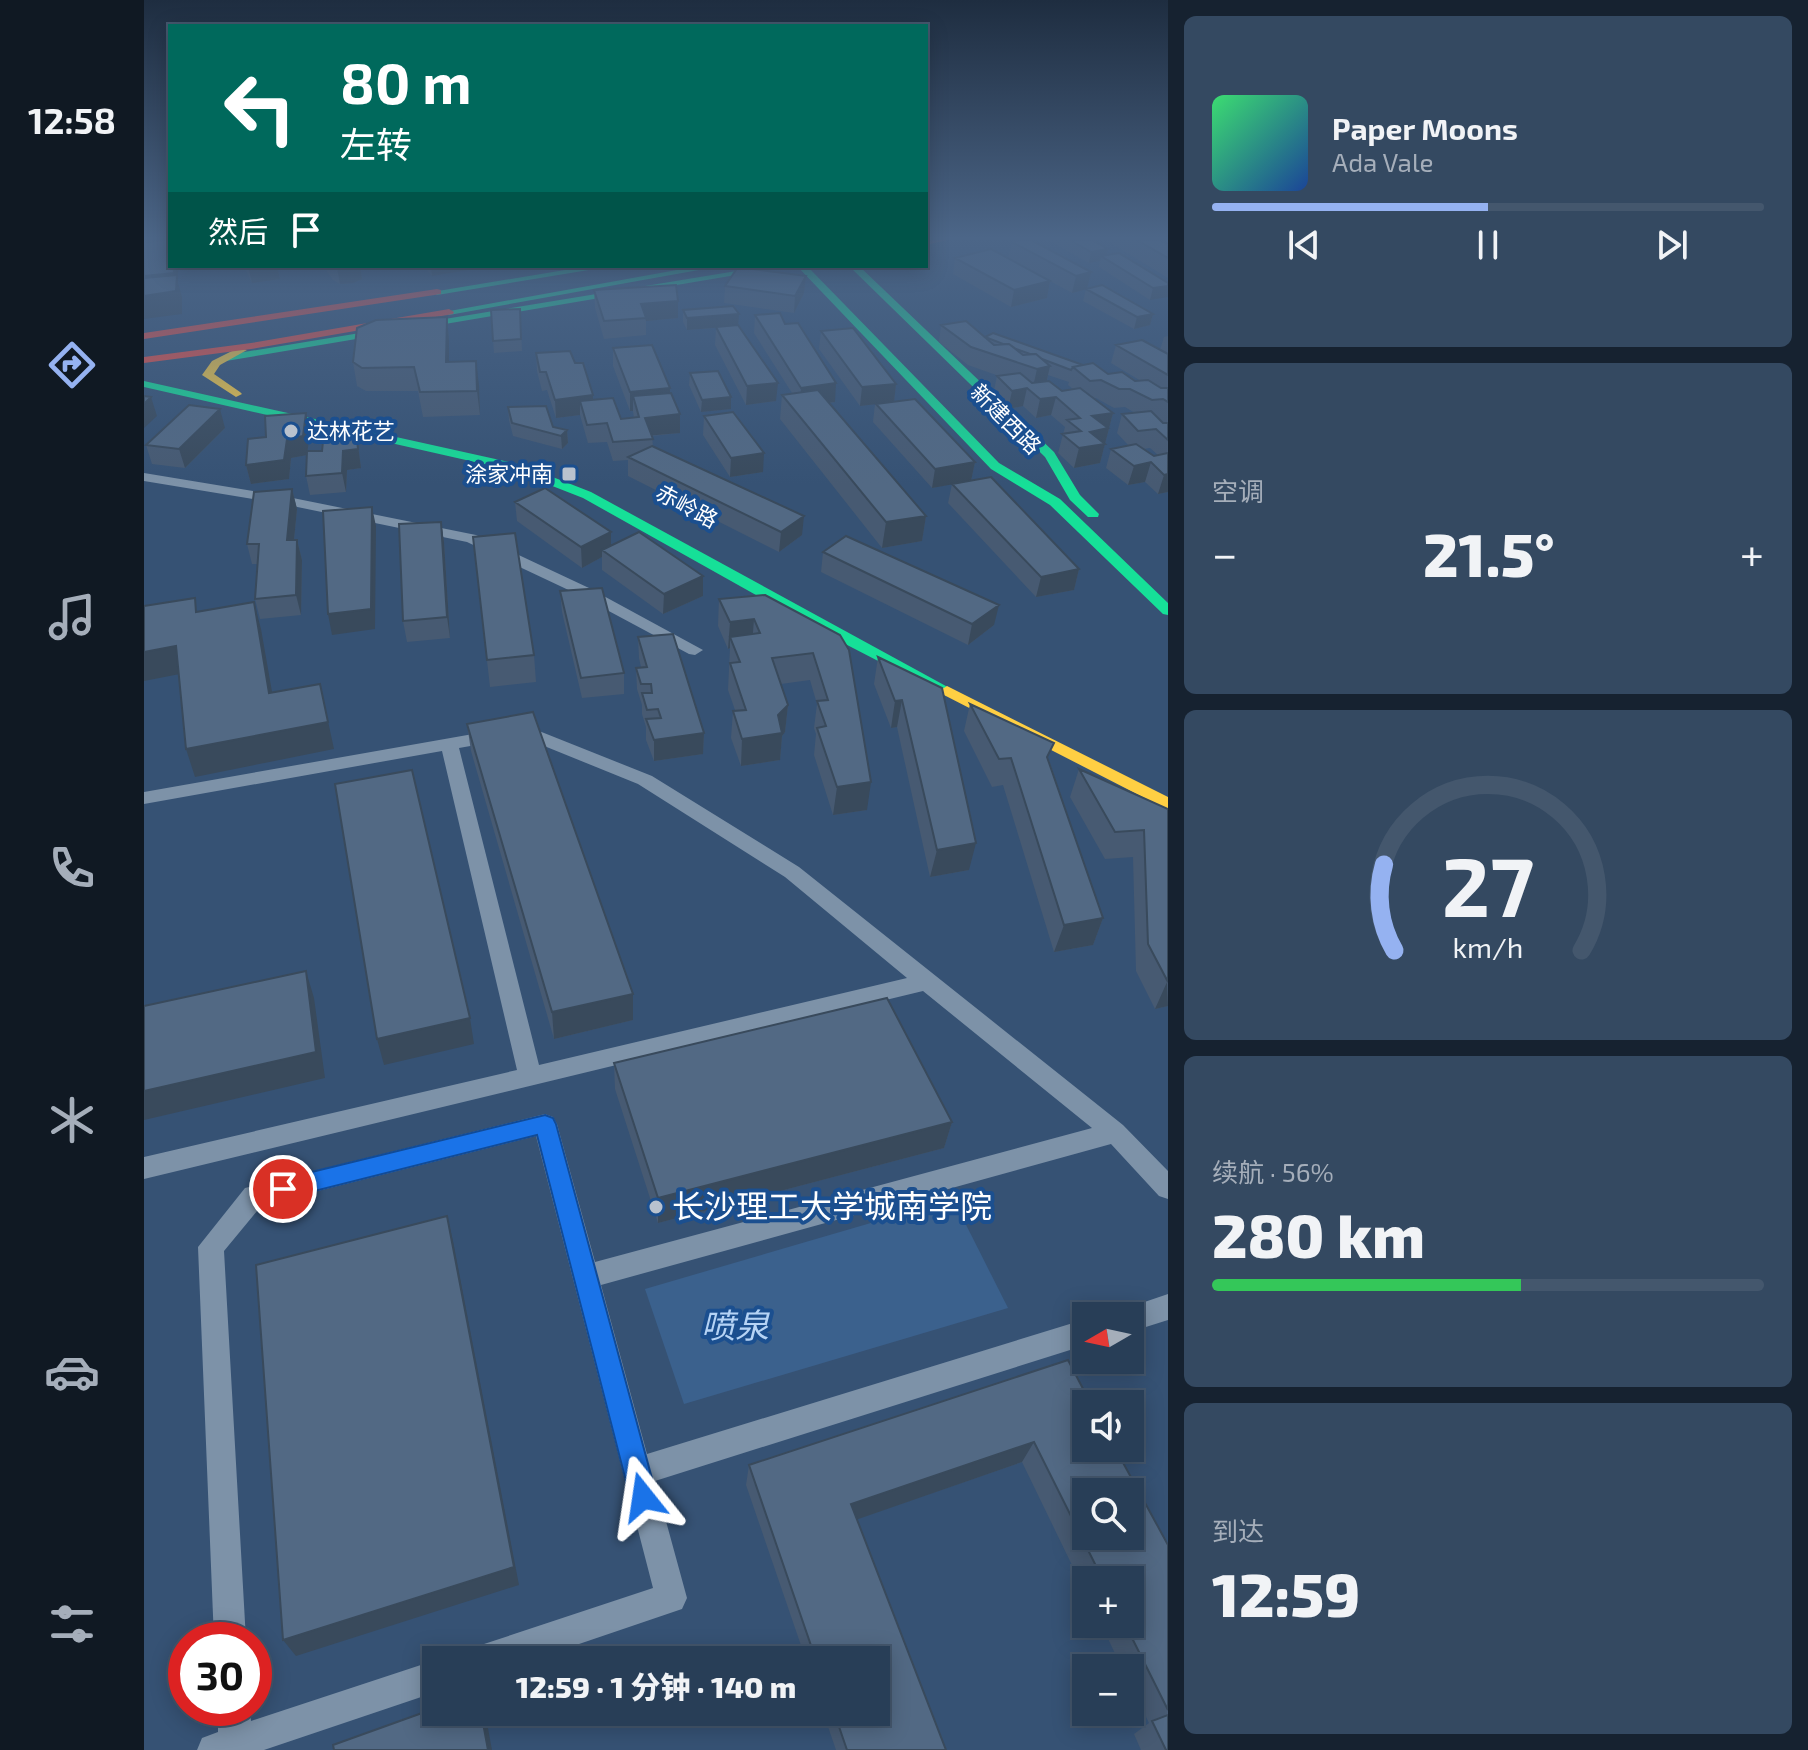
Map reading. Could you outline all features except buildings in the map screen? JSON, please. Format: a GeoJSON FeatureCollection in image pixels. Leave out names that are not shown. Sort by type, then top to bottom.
{"type":"FeatureCollection","features":[{"type":"Feature","properties":{"kind":"main road"},"geometry":{"type":"LineString","coordinates":[[144,339],[254,322]]}},
{"type":"Feature","properties":{"kind":"main road"},"geometry":{"type":"LineString","coordinates":[[144,339],[263,322]]}},
{"type":"Feature","properties":{"kind":"main road"},"geometry":{"type":"LineString","coordinates":[[144,360],[251,346],[392,322]]}},
{"type":"Feature","properties":{"kind":"main road"},"geometry":{"type":"LineString","coordinates":[[226,358],[446,322]]}},
{"type":"Feature","properties":{"kind":"main road","name":"新建西路"},"geometry":{"type":"LineString","coordinates":[[856,322],[995,466],[1055,502]]}},
{"type":"Feature","properties":{"kind":"main road","name":"新建西路"},"geometry":{"type":"LineString","coordinates":[[877,322],[1168,611]]}},
{"type":"Feature","properties":{"kind":"main road","name":"新建西路"},"geometry":{"type":"LineString","coordinates":[[896,322],[1133,551]]}},
{"type":"Feature","properties":{"kind":"main road","name":"新建西路"},"geometry":{"type":"LineString","coordinates":[[912,322],[1050,455],[1075,497]]}},
{"type":"Feature","properties":{"kind":"main road"},"geometry":{"type":"LineString","coordinates":[[236,394],[208,375],[216,363],[251,346]]}},
{"type":"Feature","properties":{"kind":"main road","name":"赤岭路"},"geometry":{"type":"LineString","coordinates":[[144,373],[509,456],[602,489],[786,585]]}},
{"type":"Feature","properties":{"kind":"main road","name":"赤岭路"},"geometry":{"type":"LineString","coordinates":[[144,386],[180,391],[518,468],[587,495],[827,629],[1168,804]]}},
{"type":"Feature","properties":{"kind":"main road"},"geometry":{"type":"LineString","coordinates":[[1041,718],[1168,784]]}},
{"type":"Feature","properties":{"kind":"street"},"geometry":{"type":"LineString","coordinates":[[144,477],[278,499],[471,538],[583,591],[695,650]]}},
{"type":"Feature","properties":{"kind":"street"},"geometry":{"type":"LineString","coordinates":[[144,798],[524,731],[645,780],[792,872],[1115,1132],[1168,1188]]}},
{"type":"Feature","properties":{"kind":"street"},"geometry":{"type":"LineString","coordinates":[[449,744],[531,1078]]}},
{"type":"Feature","properties":{"kind":"street"},"geometry":{"type":"LineString","coordinates":[[144,1168],[927,982]]}},
{"type":"Feature","properties":{"kind":"street"},"geometry":{"type":"LineString","coordinates":[[229,1622],[211,1247],[254,1196],[545,1124],[671,1598],[526,1646]]}},
{"type":"Feature","properties":{"kind":"street"},"geometry":{"type":"LineString","coordinates":[[585,1277],[1115,1132]]}},
{"type":"Feature","properties":{"kind":"street"},"geometry":{"type":"LineString","coordinates":[[1144,1315],[1168,1307]]}},
{"type":"Feature","properties":{"kind":"street"},"geometry":{"type":"LineString","coordinates":[[637,1472],[1072,1336]]}},
{"type":"Feature","properties":{"kind":"street"},"geometry":{"type":"LineString","coordinates":[[225,1746],[422,1681]]}},
{"type":"Feature","properties":{"kind":"street"},"geometry":{"type":"LineString","coordinates":[[225,1746],[230,1726]]}},
{"type":"Feature","properties":{"kind":"water","name":"喷泉"},"geometry":{"type":"Polygon","coordinates":[[[953,1199],[1008,1308],[684,1404],[645,1289],[953,1199]]]}},
{"type":"Feature","properties":{"kind":"traffic: fast"},"geometry":{"type":"LineString","coordinates":[[226,358],[446,322]]}},
{"type":"Feature","properties":{"kind":"traffic: fast"},"geometry":{"type":"LineString","coordinates":[[856,322],[995,466],[1055,502],[1168,611]]}},
{"type":"Feature","properties":{"kind":"traffic: fast"},"geometry":{"type":"LineString","coordinates":[[912,322],[1050,455],[1075,497],[1093,514]]}},
{"type":"Feature","properties":{"kind":"traffic: fast"},"geometry":{"type":"LineString","coordinates":[[144,384],[518,468],[587,495],[827,629],[947,691]]}},
{"type":"Feature","properties":{"kind":"traffic: slow"},"geometry":{"type":"LineString","coordinates":[[236,394],[208,375],[216,363],[242,350]]}},
{"type":"Feature","properties":{"kind":"traffic: slow"},"geometry":{"type":"LineString","coordinates":[[947,691],[1168,804]]}},
{"type":"Feature","properties":{"kind":"traffic: jam"},"geometry":{"type":"LineString","coordinates":[[144,336],[239,322]]}},
{"type":"Feature","properties":{"kind":"traffic: jam"},"geometry":{"type":"LineString","coordinates":[[144,360],[251,346],[393,322]]}},
{"type":"Feature","properties":{"kind":"place","name":"达林花艺"},"geometry":{"type":"Point","coordinates":[291,431]}},
{"type":"Feature","properties":{"kind":"place","name":"涂家冲南"},"geometry":{"type":"Point","coordinates":[569,474]}},
{"type":"Feature","properties":{"kind":"place","name":"长沙理工大学城南学院"},"geometry":{"type":"Point","coordinates":[656,1207]}},
{"type":"Feature","properties":{"kind":"route"},"geometry":{"type":"LineString","coordinates":[[283,1189],[545,1124],[643,1497]]}}]}
